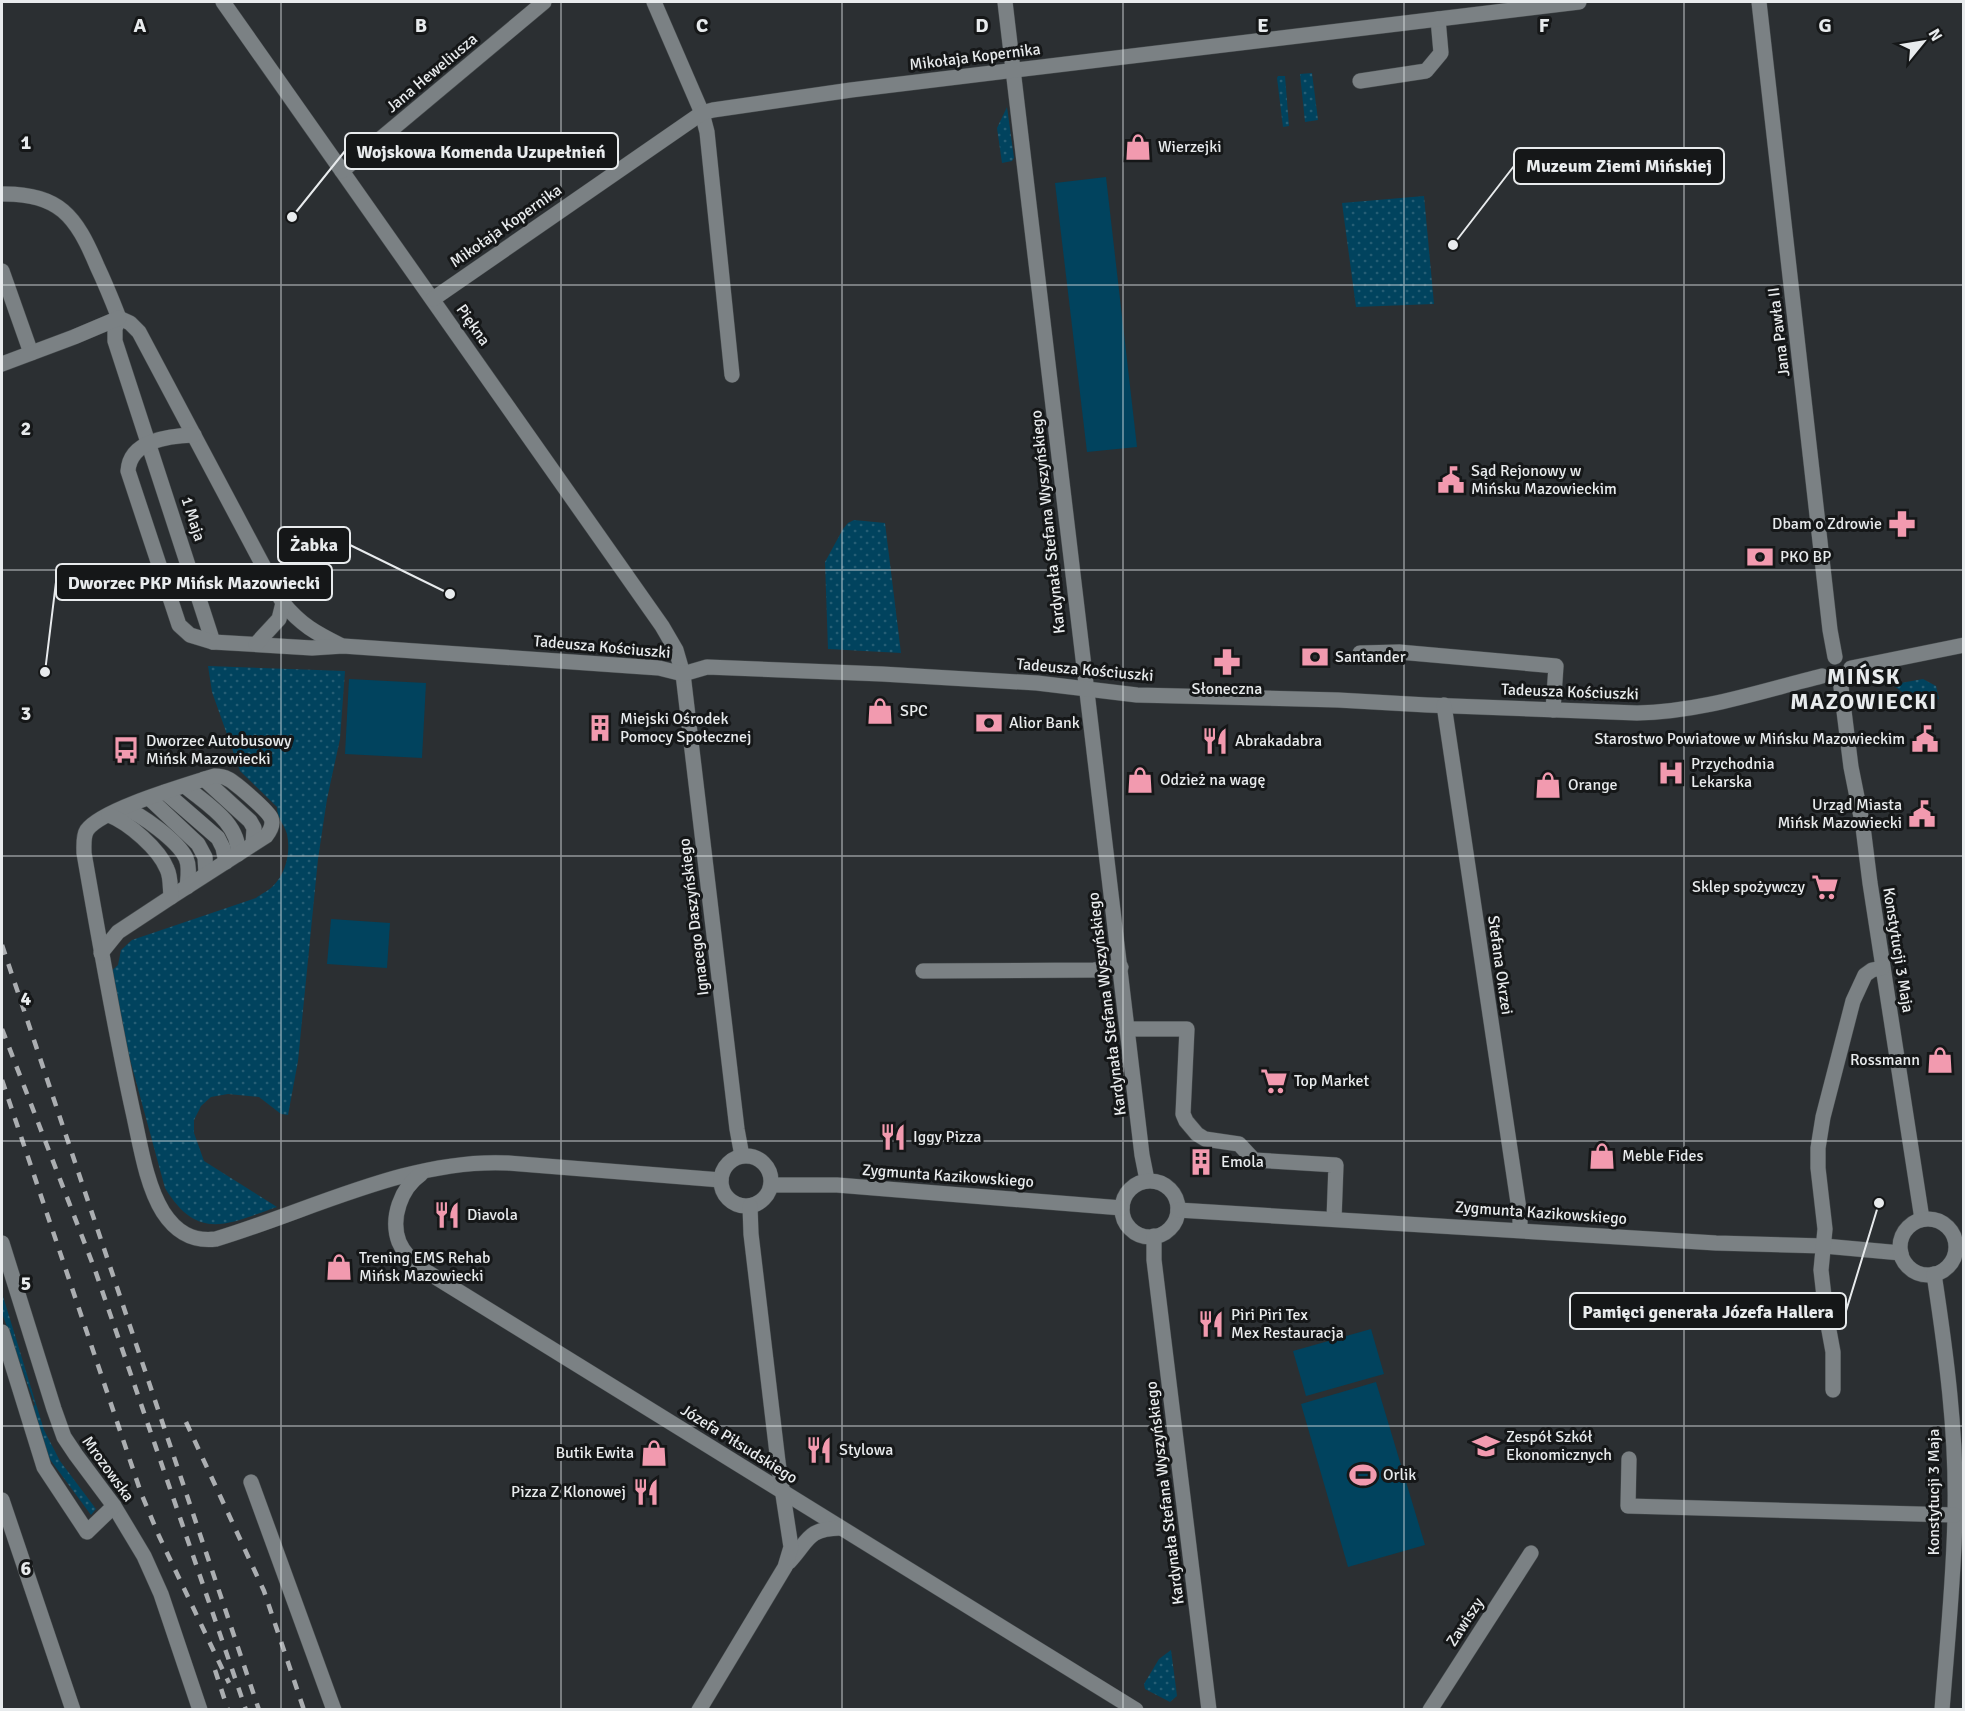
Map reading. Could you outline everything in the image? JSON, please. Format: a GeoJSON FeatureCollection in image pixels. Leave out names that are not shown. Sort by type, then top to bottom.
{"type":"FeatureCollection","features":[{"type":"Feature","properties":{"kind":"street","name":"Piękna"},"geometry":{"type":"LineString","coordinates":[[223,2],[662,626],[676,650],[683,674]]}},
{"type":"Feature","properties":{"kind":"street","name":"Jana Heweliusza"},"geometry":{"type":"LineString","coordinates":[[342,171],[544,2]]}},
{"type":"Feature","properties":{"kind":"street"},"geometry":{"type":"LineString","coordinates":[[654,2],[702,113],[707,132],[732,375]]}},
{"type":"Feature","properties":{"kind":"street","name":"Kardynała Stefana Wyszyńskiego"},"geometry":{"type":"LineString","coordinates":[[1005,2],[1142,1155],[1147,1180]]}},
{"type":"Feature","properties":{"kind":"street","name":"Mikołaja Kopernika"},"geometry":{"type":"LineString","coordinates":[[433,299],[702,113],[730,106],[1014,69],[1579,2]]}},
{"type":"Feature","properties":{"kind":"street","name":"Jana Pawła II"},"geometry":{"type":"LineString","coordinates":[[1759,2],[1830,630],[1835,657]]}},
{"type":"Feature","properties":{"kind":"street"},"geometry":{"type":"LineString","coordinates":[[1360,81],[1426,71],[1441,53],[1438,19]]}},
{"type":"Feature","properties":{"kind":"street","name":"1 Maja"},"geometry":{"type":"LineString","coordinates":[[2,194],[22,194],[41,198],[66,213],[85,237],[119,318],[115,329],[115,341],[144,445],[213,642]]}},
{"type":"Feature","properties":{"kind":"street"},"geometry":{"type":"LineString","coordinates":[[2,271],[31,353]]}},
{"type":"Feature","properties":{"kind":"street"},"geometry":{"type":"LineString","coordinates":[[2,364],[119,318]]}},
{"type":"Feature","properties":{"kind":"street","name":"1 Maja"},"geometry":{"type":"LineString","coordinates":[[119,318],[130,322],[139,332],[283,603],[295,618],[311,631],[343,646]]}},
{"type":"Feature","properties":{"kind":"street"},"geometry":{"type":"LineString","coordinates":[[194,435],[169,438],[144,445],[130,459],[128,471],[179,625],[190,635],[213,642],[312,648],[343,646]]}},
{"type":"Feature","properties":{"kind":"street"},"geometry":{"type":"LineString","coordinates":[[256,644],[279,619],[283,603]]}},
{"type":"Feature","properties":{"kind":"street"},"geometry":{"type":"LineString","coordinates":[[1851,668],[1964,645]]}},
{"type":"Feature","properties":{"kind":"street","name":"Tadeusza Kościuszki"},"geometry":{"type":"LineString","coordinates":[[343,646],[659,668],[683,674],[707,667],[963,678],[1037,683],[1137,695],[1338,700],[1659,713],[1766,692],[1822,676]]}},
{"type":"Feature","properties":{"kind":"street"},"geometry":{"type":"LineString","coordinates":[[1360,653],[1399,652],[1556,666],[1553,710]]}},
{"type":"Feature","properties":{"kind":"street"},"geometry":{"type":"LineString","coordinates":[[1835,657],[1844,659],[1851,668],[1852,673],[1848,682],[1841,687],[1827,684],[1822,676],[1823,666],[1835,657]]}},
{"type":"Feature","properties":{"kind":"street","name":"Ignacego Daszyńskiego"},"geometry":{"type":"LineString","coordinates":[[683,674],[742,1156]]}},
{"type":"Feature","properties":{"kind":"street","name":"Konstytucji 3 Maja"},"geometry":{"type":"LineString","coordinates":[[1841,687],[1922,1219]]}},
{"type":"Feature","properties":{"kind":"street","name":"Stefana Okrzei"},"geometry":{"type":"LineString","coordinates":[[1444,705],[1520,1216],[1520,1230]]}},
{"type":"Feature","properties":{"kind":"street"},"geometry":{"type":"LineString","coordinates":[[101,953],[118,932],[270,831],[272,826],[270,816],[235,783],[225,777],[214,776],[124,808],[95,822],[87,831],[84,853],[101,953],[142,1154],[155,1198],[172,1223],[192,1238],[203,1240],[222,1237],[384,1182],[435,1168],[483,1162],[576,1167],[721,1180]]}},
{"type":"Feature","properties":{"kind":"street"},"geometry":{"type":"LineString","coordinates":[[185,786],[232,828],[238,846],[232,858]]}},
{"type":"Feature","properties":{"kind":"street"},"geometry":{"type":"LineString","coordinates":[[165,792],[218,838],[232,858]]}},
{"type":"Feature","properties":{"kind":"street"},"geometry":{"type":"LineString","coordinates":[[149,798],[198,844],[205,857],[206,874]]}},
{"type":"Feature","properties":{"kind":"street"},"geometry":{"type":"LineString","coordinates":[[124,808],[148,820],[182,852],[187,861],[187,886]]}},
{"type":"Feature","properties":{"kind":"street"},"geometry":{"type":"LineString","coordinates":[[109,815],[126,824],[163,860],[168,871],[166,900]]}},
{"type":"Feature","properties":{"kind":"street"},"geometry":{"type":"LineString","coordinates":[[923,971],[1094,970],[1121,967]]}},
{"type":"Feature","properties":{"kind":"street"},"geometry":{"type":"LineString","coordinates":[[1833,1390],[1833,1352],[1821,1270],[1824,1223],[1818,1148],[1822,1117],[1852,1000],[1865,975],[1872,970],[1882,968]]}},
{"type":"Feature","properties":{"kind":"street"},"geometry":{"type":"LineString","coordinates":[[1128,1029],[1187,1029],[1183,1114],[1197,1134],[1205,1139],[1239,1144],[1254,1160],[1336,1165],[1334,1219]]}},
{"type":"Feature","properties":{"kind":"street"},"geometry":{"type":"LineString","coordinates":[[742,1156],[750,1156],[764,1163],[771,1177],[771,1185],[764,1199],[750,1206],[734,1203],[727,1198],[721,1180],[724,1168],[729,1162],[742,1156]]}},
{"type":"Feature","properties":{"kind":"street","name":"Józefa Piłsudskiego"},"geometry":{"type":"LineString","coordinates":[[424,1172],[415,1179],[404,1194],[396,1221],[399,1243],[413,1262],[423,1270],[1136,1710]]}},
{"type":"Feature","properties":{"kind":"street"},"geometry":{"type":"LineString","coordinates":[[1147,1180],[1158,1181],[1171,1190],[1176,1197],[1178,1210],[1175,1222],[1169,1229],[1154,1236],[1135,1233],[1123,1218],[1122,1208],[1127,1192],[1133,1186],[1147,1180]]}},
{"type":"Feature","properties":{"kind":"street","name":"Zygmunta Kazikowskiego"},"geometry":{"type":"LineString","coordinates":[[771,1185],[837,1185],[1122,1208]]}},
{"type":"Feature","properties":{"kind":"street"},"geometry":{"type":"LineString","coordinates":[[750,1206],[751,1234],[782,1491],[791,1547],[785,1567]]}},
{"type":"Feature","properties":{"kind":"street","name":"Zygmunta Kazikowskiego"},"geometry":{"type":"LineString","coordinates":[[1178,1210],[1716,1242],[1824,1246],[1901,1253]]}},
{"type":"Feature","properties":{"kind":"street"},"geometry":{"type":"LineString","coordinates":[[1922,1219],[1940,1221],[1947,1226],[1960,1244],[1949,1266],[1934,1274],[1925,1275],[1909,1268],[1901,1253],[1902,1236],[1907,1228],[1922,1219]]}},
{"type":"Feature","properties":{"kind":"street","name":"Kardynała Stefana Wyszyńskiego"},"geometry":{"type":"LineString","coordinates":[[1154,1236],[1154,1260],[1209,1710]]}},
{"type":"Feature","properties":{"kind":"street","name":"Mrozowska"},"geometry":{"type":"LineString","coordinates":[[3,1250],[64,1437],[114,1506],[144,1556],[161,1594],[200,1710]]}},
{"type":"Feature","properties":{"kind":"street","name":"Konstytucji 3 Maja"},"geometry":{"type":"LineString","coordinates":[[1934,1274],[1959,1443],[1955,1515],[1957,1598],[1942,1710]]}},
{"type":"Feature","properties":{"kind":"street"},"geometry":{"type":"LineString","coordinates":[[2,1332],[44,1467],[87,1532],[114,1506]]}},
{"type":"Feature","properties":{"kind":"street"},"geometry":{"type":"LineString","coordinates":[[1629,1459],[1628,1506],[1955,1515]]}},
{"type":"Feature","properties":{"kind":"street"},"geometry":{"type":"LineString","coordinates":[[251,1482],[334,1710]]}},
{"type":"Feature","properties":{"kind":"street"},"geometry":{"type":"LineString","coordinates":[[2,1500],[73,1710]]}},
{"type":"Feature","properties":{"kind":"street"},"geometry":{"type":"LineString","coordinates":[[699,1710],[785,1567],[812,1534],[823,1529],[840,1528]]}},
{"type":"Feature","properties":{"kind":"street","name":"Zawiszy"},"geometry":{"type":"LineString","coordinates":[[1430,1710],[1531,1553]]}},
{"type":"Feature","properties":{"kind":"shaded area"},"geometry":{"type":"Polygon","coordinates":[[[1312,73],[1318,120],[1305,122],[1300,74],[1312,73]]]}},
{"type":"Feature","properties":{"kind":"shaded area"},"geometry":{"type":"Polygon","coordinates":[[[1285,76],[1289,126],[1283,127],[1277,78],[1285,76]]]}},
{"type":"Feature","properties":{"kind":"shaded area"},"geometry":{"type":"Polygon","coordinates":[[[1007,107],[1014,158],[1012,161],[1002,163],[997,128],[1007,107]]]}},
{"type":"Feature","properties":{"kind":"shaded area"},"geometry":{"type":"Polygon","coordinates":[[[1106,177],[1137,447],[1087,452],[1055,183],[1106,177]]]}},
{"type":"Feature","properties":{"kind":"shaded area"},"geometry":{"type":"Polygon","coordinates":[[[1424,196],[1434,304],[1356,307],[1342,203],[1424,196]]]}},
{"type":"Feature","properties":{"kind":"shaded area"},"geometry":{"type":"Polygon","coordinates":[[[854,520],[885,523],[901,653],[828,649],[825,562],[843,529],[854,520]]]}},
{"type":"Feature","properties":{"kind":"shaded area"},"geometry":{"type":"Polygon","coordinates":[[[208,666],[345,671],[340,739],[327,799],[318,859],[298,1061],[288,1115],[281,1114],[259,1097],[228,1094],[211,1097],[201,1106],[194,1120],[194,1133],[204,1161],[277,1207],[243,1219],[215,1224],[202,1222],[189,1216],[177,1205],[165,1188],[107,975],[118,965],[121,950],[132,940],[256,898],[277,882],[284,869],[288,848],[287,834],[277,807],[240,771],[212,692],[208,666]]]}},
{"type":"Feature","properties":{"kind":"shaded area"},"geometry":{"type":"Polygon","coordinates":[[[349,679],[426,683],[422,758],[345,754],[349,679]]]}},
{"type":"Feature","properties":{"kind":"shaded area"},"geometry":{"type":"Polygon","coordinates":[[[1923,679],[1936,686],[1939,699],[1916,702],[1894,686],[1895,684],[1923,679]]]}},
{"type":"Feature","properties":{"kind":"shaded area"},"geometry":{"type":"Polygon","coordinates":[[[331,919],[390,923],[387,968],[327,964],[331,919]]]}},
{"type":"Feature","properties":{"kind":"shaded area"},"geometry":{"type":"Polygon","coordinates":[[[2,1293],[44,1430],[60,1461],[96,1509],[91,1515],[46,1454],[30,1408],[35,1405],[2,1313],[2,1293]]]}},
{"type":"Feature","properties":{"kind":"shaded area"},"geometry":{"type":"Polygon","coordinates":[[[1371,1329],[1384,1374],[1306,1396],[1293,1351],[1371,1329]]]}},
{"type":"Feature","properties":{"kind":"shaded area","name":"Orlik"},"geometry":{"type":"Polygon","coordinates":[[[1376,1382],[1425,1545],[1348,1567],[1301,1404],[1376,1382]]]}},
{"type":"Feature","properties":{"kind":"shaded area"},"geometry":{"type":"Polygon","coordinates":[[[1171,1650],[1177,1696],[1170,1702],[1145,1689],[1144,1684],[1159,1659],[1171,1650]]]}},
{"type":"Feature","properties":{"kind":"railway"},"geometry":{"type":"LineString","coordinates":[[2,945],[259,1710]]}},
{"type":"Feature","properties":{"kind":"railway"},"geometry":{"type":"LineString","coordinates":[[2,1029],[95,1270],[246,1710]]}},
{"type":"Feature","properties":{"kind":"railway"},"geometry":{"type":"LineString","coordinates":[[2,1080],[141,1493],[229,1683]]}},
{"type":"Feature","properties":{"kind":"railway"},"geometry":{"type":"LineString","coordinates":[[186,1422],[264,1591],[304,1710]]}},
{"type":"Feature","properties":{"kind":"railway"},"geometry":{"type":"LineString","coordinates":[[215,1670],[228,1710]]}},
{"type":"Feature","properties":{"kind":"place","name":"Wierzejki"},"geometry":{"type":"Point","coordinates":[1138,147]}},
{"type":"Feature","properties":{"kind":"place","name":"Wojskowa Komenda Uzupełnień"},"geometry":{"type":"Point","coordinates":[292,217]}},
{"type":"Feature","properties":{"kind":"place","name":"Muzeum Ziemi Mińskiej"},"geometry":{"type":"Point","coordinates":[1453,245]}},
{"type":"Feature","properties":{"kind":"place","name":"Sąd Rejonowy w Mińsku Mazowieckim"},"geometry":{"type":"Point","coordinates":[1451,480]}},
{"type":"Feature","properties":{"kind":"place","name":"Dbam o Zdrowie"},"geometry":{"type":"Point","coordinates":[1902,524]}},
{"type":"Feature","properties":{"kind":"place","name":"PKO BP"},"geometry":{"type":"Point","coordinates":[1760,557]}},
{"type":"Feature","properties":{"kind":"place","name":"Żabka"},"geometry":{"type":"Point","coordinates":[450,594]}},
{"type":"Feature","properties":{"kind":"place","name":"Santander"},"geometry":{"type":"Point","coordinates":[1315,657]}},
{"type":"Feature","properties":{"kind":"place","name":"Słoneczna"},"geometry":{"type":"Point","coordinates":[1227,662]}},
{"type":"Feature","properties":{"kind":"place","name":"Dworzec PKP Mińsk Mazowiecki"},"geometry":{"type":"Point","coordinates":[45,672]}},
{"type":"Feature","properties":{"kind":"place","name":"SPC"},"geometry":{"type":"Point","coordinates":[880,711]}},
{"type":"Feature","properties":{"kind":"place","name":"Alior Bank"},"geometry":{"type":"Point","coordinates":[989,723]}},
{"type":"Feature","properties":{"kind":"place","name":"Miejski Ośrodek Pomocy Społecznej"},"geometry":{"type":"Point","coordinates":[600,728]}},
{"type":"Feature","properties":{"kind":"place","name":"Starostwo Powiatowe w Mińsku Mazowieckim"},"geometry":{"type":"Point","coordinates":[1925,739]}},
{"type":"Feature","properties":{"kind":"place","name":"Abrakadabra"},"geometry":{"type":"Point","coordinates":[1215,741]}},
{"type":"Feature","properties":{"kind":"place","name":"Dworzec Autobusowy Mińsk Mazowiecki"},"geometry":{"type":"Point","coordinates":[126,750]}},
{"type":"Feature","properties":{"kind":"place","name":"Przychodnia Lekarska"},"geometry":{"type":"Point","coordinates":[1671,773]}},
{"type":"Feature","properties":{"kind":"place","name":"Odzież na wagę"},"geometry":{"type":"Point","coordinates":[1140,780]}},
{"type":"Feature","properties":{"kind":"place","name":"Orange"},"geometry":{"type":"Point","coordinates":[1548,785]}},
{"type":"Feature","properties":{"kind":"place","name":"Urząd Miasta Mińsk Mazowiecki"},"geometry":{"type":"Point","coordinates":[1922,814]}},
{"type":"Feature","properties":{"kind":"place","name":"Sklep spożywczy"},"geometry":{"type":"Point","coordinates":[1825,887]}},
{"type":"Feature","properties":{"kind":"place","name":"Rossmann"},"geometry":{"type":"Point","coordinates":[1940,1060]}},
{"type":"Feature","properties":{"kind":"place","name":"Top Market"},"geometry":{"type":"Point","coordinates":[1274,1081]}},
{"type":"Feature","properties":{"kind":"place","name":"Iggy Pizza"},"geometry":{"type":"Point","coordinates":[893,1137]}},
{"type":"Feature","properties":{"kind":"place","name":"Meble Fides"},"geometry":{"type":"Point","coordinates":[1602,1156]}},
{"type":"Feature","properties":{"kind":"place","name":"Emola"},"geometry":{"type":"Point","coordinates":[1201,1162]}},
{"type":"Feature","properties":{"kind":"place","name":"Pamięci generała Józefa Hallera"},"geometry":{"type":"Point","coordinates":[1879,1203]}},
{"type":"Feature","properties":{"kind":"place","name":"Diavola"},"geometry":{"type":"Point","coordinates":[447,1215]}},
{"type":"Feature","properties":{"kind":"place","name":"Trening EMS Rehab Mińsk Mazowiecki"},"geometry":{"type":"Point","coordinates":[339,1267]}},
{"type":"Feature","properties":{"kind":"place","name":"Piri Piri Tex Mex Restauracja"},"geometry":{"type":"Point","coordinates":[1211,1324]}},
{"type":"Feature","properties":{"kind":"place","name":"Zespół Szkół Ekonomicznych"},"geometry":{"type":"Point","coordinates":[1486,1446]}},
{"type":"Feature","properties":{"kind":"place","name":"Stylowa"},"geometry":{"type":"Point","coordinates":[819,1450]}},
{"type":"Feature","properties":{"kind":"place","name":"Butik Ewita"},"geometry":{"type":"Point","coordinates":[654,1453]}},
{"type":"Feature","properties":{"kind":"place","name":"Orlik"},"geometry":{"type":"Point","coordinates":[1363,1475]}},
{"type":"Feature","properties":{"kind":"place","name":"Pizza Z Klonowej"},"geometry":{"type":"Point","coordinates":[646,1492]}},
{"type":"Feature","properties":{"kind":"district","name":"MIŃSK MAZOWIECKI"},"geometry":{"type":"Point","coordinates":[1864,688]}}]}
